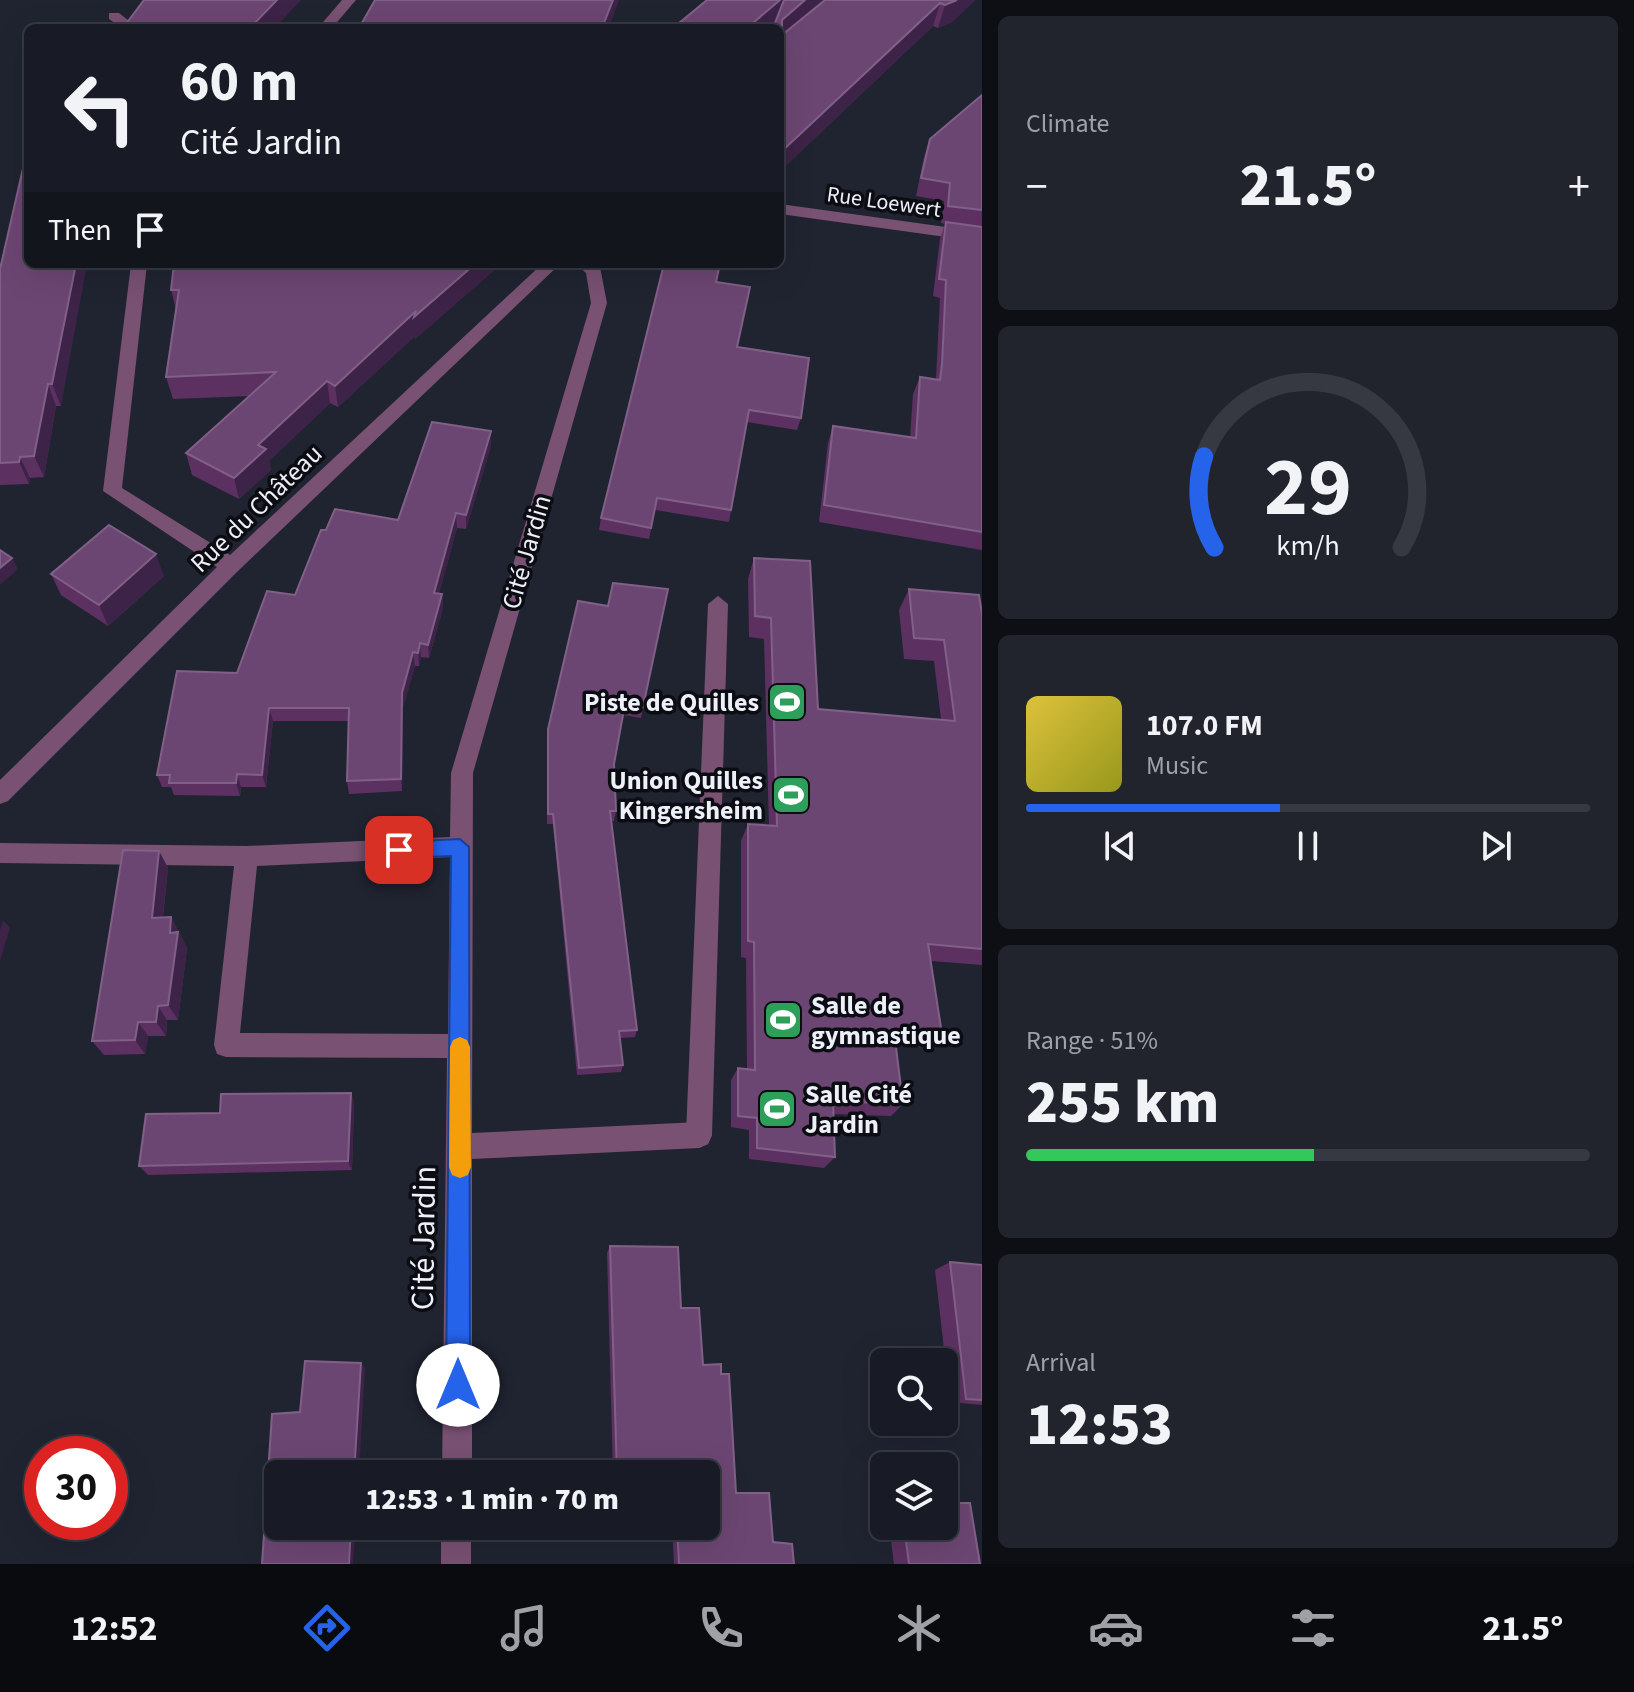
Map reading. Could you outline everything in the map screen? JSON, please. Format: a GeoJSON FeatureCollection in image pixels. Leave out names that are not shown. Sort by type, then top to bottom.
{"type":"FeatureCollection","features":[{"type":"Feature","properties":{"kind":"street"},"geometry":{"type":"LineString","coordinates":[[328,24],[349,0]]}},
{"type":"Feature","properties":{"kind":"street"},"geometry":{"type":"LineString","coordinates":[[114,16],[125,24]]}},
{"type":"Feature","properties":{"kind":"street","name":"Rue Loewert"},"geometry":{"type":"LineString","coordinates":[[784,210],[982,237]]}},
{"type":"Feature","properties":{"kind":"street"},"geometry":{"type":"LineString","coordinates":[[139,268],[112,491],[231,566]]}},
{"type":"Feature","properties":{"kind":"street","name":"Rue du Château"},"geometry":{"type":"LineString","coordinates":[[0,794],[540,268]]}},
{"type":"Feature","properties":{"kind":"street","name":"Cité Jardin"},"geometry":{"type":"LineString","coordinates":[[457,1460],[462,773],[599,303],[594,271],[590,268]]}},
{"type":"Feature","properties":{"kind":"street","name":"Cité Jardin"},"geometry":{"type":"LineString","coordinates":[[460,1147],[699,1135],[718,604]]}},
{"type":"Feature","properties":{"kind":"street"},"geometry":{"type":"LineString","coordinates":[[0,853],[247,856],[460,847]]}},
{"type":"Feature","properties":{"kind":"street"},"geometry":{"type":"LineString","coordinates":[[247,856],[226,1045],[460,1046]]}},
{"type":"Feature","properties":{"kind":"street"},"geometry":{"type":"LineString","coordinates":[[456,1540],[456,1564]]}},
{"type":"Feature","properties":{"kind":"building"},"geometry":{"type":"Polygon","coordinates":[[[144,0],[277,0],[254,24],[126,24],[144,0]]]}},
{"type":"Feature","properties":{"kind":"building"},"geometry":{"type":"Polygon","coordinates":[[[375,0],[613,0],[604,24],[361,24],[375,0]]]}},
{"type":"Feature","properties":{"kind":"building"},"geometry":{"type":"Polygon","coordinates":[[[707,0],[780,0],[752,24],[678,24],[707,0]]]}},
{"type":"Feature","properties":{"kind":"building"},"geometry":{"type":"Polygon","coordinates":[[[784,0],[805,0],[782,20],[782,24],[775,24],[784,0]]]}},
{"type":"Feature","properties":{"kind":"building"},"geometry":{"type":"Polygon","coordinates":[[[825,0],[957,0],[945,5],[940,3],[784,149],[784,33],[825,0]]]}},
{"type":"Feature","properties":{"kind":"building"},"geometry":{"type":"Polygon","coordinates":[[[982,95],[982,210],[948,206],[950,183],[921,178],[930,139],[982,95]]]}},
{"type":"Feature","properties":{"kind":"building"},"geometry":{"type":"Polygon","coordinates":[[[24,164],[24,268],[75,268],[34,456],[20,457],[19,462],[0,463],[0,269],[24,164]]]}},
{"type":"Feature","properties":{"kind":"building"},"geometry":{"type":"Polygon","coordinates":[[[946,222],[982,227],[982,532],[824,505],[833,426],[916,438],[920,377],[940,380],[946,280],[939,279],[946,222]]]}},
{"type":"Feature","properties":{"kind":"building"},"geometry":{"type":"Polygon","coordinates":[[[174,268],[470,268],[414,317],[416,311],[335,386],[327,381],[258,445],[266,449],[234,478],[186,453],[276,372],[166,377],[179,290],[171,290],[174,268]]]}},
{"type":"Feature","properties":{"kind":"building"},"geometry":{"type":"Polygon","coordinates":[[[663,268],[719,268],[716,282],[750,287],[737,347],[809,358],[801,418],[749,410],[731,510],[657,498],[651,528],[601,518],[663,268]]]}},
{"type":"Feature","properties":{"kind":"building"},"geometry":{"type":"Polygon","coordinates":[[[432,422],[491,431],[466,515],[456,513],[434,593],[442,594],[428,645],[420,643],[418,653],[413,652],[402,693],[401,779],[347,781],[349,708],[269,708],[262,775],[237,774],[236,783],[169,783],[170,775],[157,775],[177,671],[237,673],[267,591],[295,595],[321,530],[326,530],[335,509],[398,520],[432,422]]]}},
{"type":"Feature","properties":{"kind":"building"},"geometry":{"type":"Polygon","coordinates":[[[109,525],[156,554],[99,605],[51,574],[109,525]]]}},
{"type":"Feature","properties":{"kind":"building"},"geometry":{"type":"Polygon","coordinates":[[[0,550],[12,558],[0,568],[0,550]]]}},
{"type":"Feature","properties":{"kind":"building"},"geometry":{"type":"Polygon","coordinates":[[[754,558],[810,561],[818,709],[955,721],[944,640],[914,638],[909,589],[979,595],[982,614],[982,949],[928,944],[942,1034],[894,1031],[903,1104],[833,1101],[835,1157],[757,1148],[757,1118],[738,1116],[738,1068],[755,1070],[754,942],[748,941],[748,824],[777,826],[771,618],[755,616],[754,558]]]}},
{"type":"Feature","properties":{"kind":"building"},"geometry":{"type":"Polygon","coordinates":[[[613,583],[668,589],[643,707],[625,704],[614,764],[616,811],[610,811],[637,1030],[619,1031],[623,1065],[579,1068],[553,814],[548,814],[548,729],[578,601],[608,606],[613,583]]]}},
{"type":"Feature","properties":{"kind":"building"},"geometry":{"type":"Polygon","coordinates":[[[123,850],[159,851],[152,918],[171,917],[170,933],[178,932],[168,1005],[158,1006],[156,1022],[138,1022],[135,1040],[92,1041],[123,850]]]}},
{"type":"Feature","properties":{"kind":"building"},"geometry":{"type":"Polygon","coordinates":[[[351,1093],[348,1161],[139,1166],[146,1114],[220,1113],[221,1094],[351,1093]]]}},
{"type":"Feature","properties":{"kind":"building"},"geometry":{"type":"Polygon","coordinates":[[[610,1246],[678,1247],[681,1308],[699,1308],[703,1365],[721,1364],[721,1374],[729,1374],[736,1493],[769,1493],[773,1542],[792,1544],[794,1564],[679,1564],[678,1540],[720,1540],[720,1460],[617,1460],[610,1246]]]}},
{"type":"Feature","properties":{"kind":"building"},"geometry":{"type":"Polygon","coordinates":[[[950,1262],[982,1265],[982,1400],[966,1399],[950,1262]]]}},
{"type":"Feature","properties":{"kind":"building"},"geometry":{"type":"Polygon","coordinates":[[[305,1361],[361,1363],[355,1460],[269,1460],[272,1414],[300,1412],[305,1361]]]}},
{"type":"Feature","properties":{"kind":"building"},"geometry":{"type":"Polygon","coordinates":[[[958,1503],[970,1503],[980,1564],[909,1564],[906,1540],[958,1540],[958,1503]]]}},
{"type":"Feature","properties":{"kind":"building"},"geometry":{"type":"Polygon","coordinates":[[[264,1534],[264,1540],[350,1540],[349,1564],[262,1564],[264,1534]]]}},
{"type":"Feature","properties":{"kind":"slow traffic"},"geometry":{"type":"LineString","coordinates":[[460,1047],[460,1167]]}},
{"type":"Feature","properties":{"kind":"place","name":"Piste de Quilles"},"geometry":{"type":"Point","coordinates":[787,702]}},
{"type":"Feature","properties":{"kind":"place","name":"Union Quilles Kingersheim"},"geometry":{"type":"Point","coordinates":[791,795]}},
{"type":"Feature","properties":{"kind":"place","name":"Salle de gymnastique"},"geometry":{"type":"Point","coordinates":[783,1020]}},
{"type":"Feature","properties":{"kind":"place","name":"Salle Cité Jardin"},"geometry":{"type":"Point","coordinates":[777,1109]}},
{"type":"Feature","properties":{"kind":"route"},"geometry":{"type":"LineString","coordinates":[[399,850],[460,847],[458,1385]]}}]}
